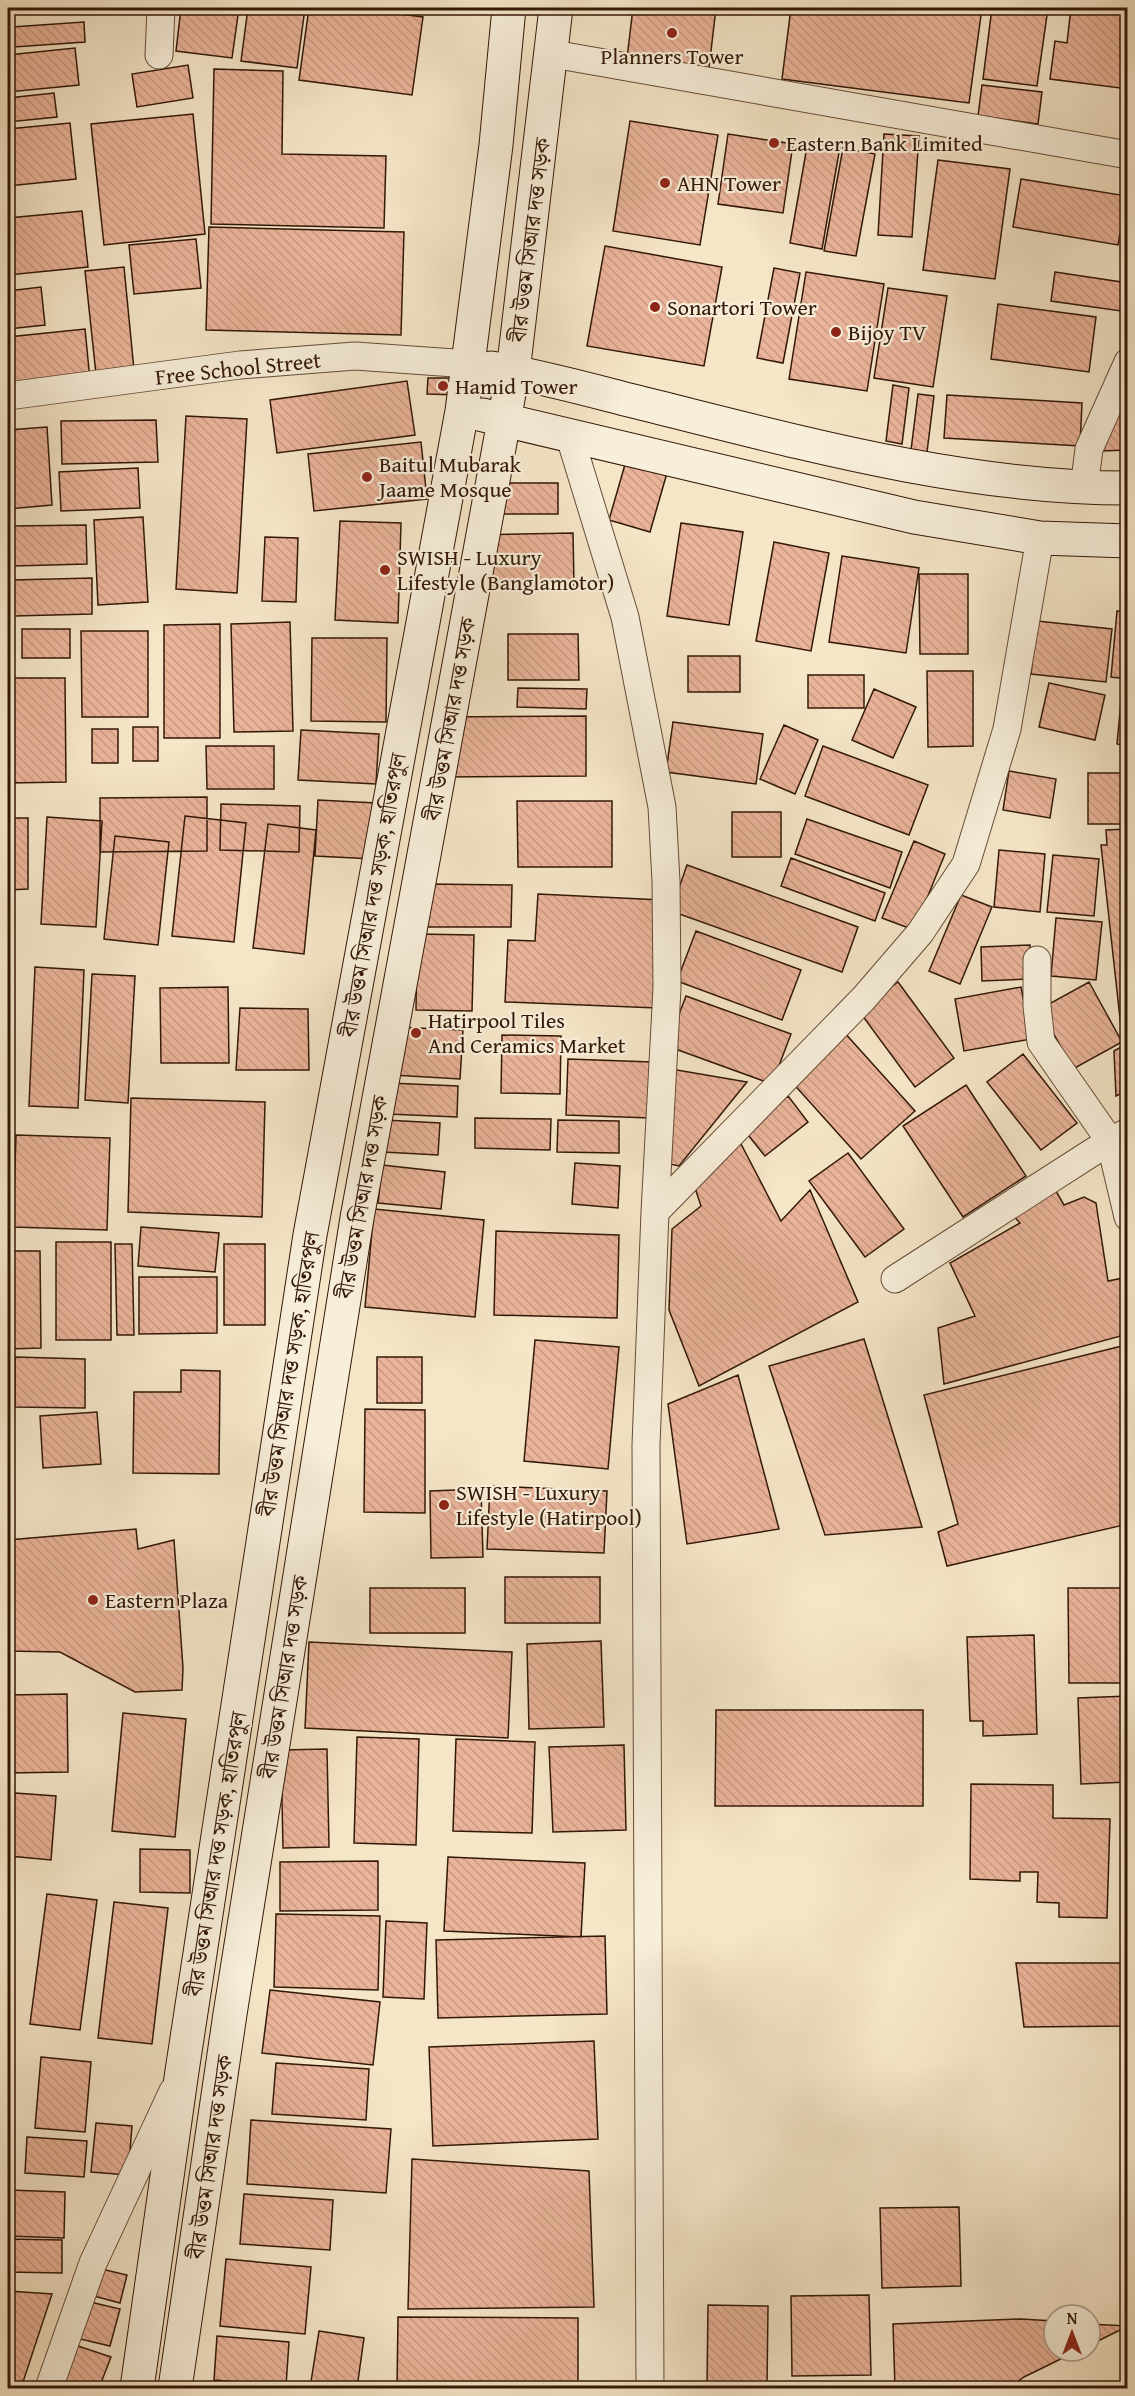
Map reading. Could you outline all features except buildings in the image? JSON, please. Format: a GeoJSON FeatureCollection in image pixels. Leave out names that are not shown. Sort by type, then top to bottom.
{"type":"FeatureCollection","features":[{"type":"Feature","properties":{"kind":"main road","name":"বীর উত্তম সিআর দত্ত সড়ক"},"geometry":{"type":"LineString","coordinates":[[469,364],[496,145],[509,8]]}},
{"type":"Feature","properties":{"kind":"main road","name":"বীর উত্তম সিআর দত্ত সড়ক"},"geometry":{"type":"LineString","coordinates":[[175,2388],[230,2014],[357,1218],[513,372],[553,54],[556,8]]}},
{"type":"Feature","properties":{"kind":"main road"},"geometry":{"type":"LineString","coordinates":[[469,364],[513,372],[864,457],[982,478],[1084,488],[1128,488]]}},
{"type":"Feature","properties":{"kind":"main road","name":"বীর উত্তম সিআর দত্ত সড়ক, হাতিরপুল"},"geometry":{"type":"LineString","coordinates":[[136,2388],[182,2071],[310,1235],[469,364]]}},
{"type":"Feature","properties":{"kind":"main road"},"geometry":{"type":"LineString","coordinates":[[462,411],[505,418],[914,517],[1040,538],[1128,541]]}},
{"type":"Feature","properties":{"kind":"street"},"geometry":{"type":"LineString","coordinates":[[159,55],[161,8]]}},
{"type":"Feature","properties":{"kind":"street"},"geometry":{"type":"LineString","coordinates":[[553,54],[1128,155]]}},
{"type":"Feature","properties":{"kind":"street","name":"Free School Street"},"geometry":{"type":"LineString","coordinates":[[8,396],[240,364],[355,356],[469,364]]}},
{"type":"Feature","properties":{"kind":"street"},"geometry":{"type":"LineString","coordinates":[[1084,488],[1089,449],[1128,362]]}},
{"type":"Feature","properties":{"kind":"street"},"geometry":{"type":"LineString","coordinates":[[568,434],[625,617],[662,807],[666,881],[667,988],[646,1445],[650,2388]]}},
{"type":"Feature","properties":{"kind":"street"},"geometry":{"type":"LineString","coordinates":[[655,1212],[864,998],[920,933],[966,864],[1007,729],[1040,538]]}},
{"type":"Feature","properties":{"kind":"street"},"geometry":{"type":"LineString","coordinates":[[1037,960],[1037,1006],[1041,1042],[1119,1136],[1128,1217]]}},
{"type":"Feature","properties":{"kind":"street"},"geometry":{"type":"LineString","coordinates":[[895,1279],[1119,1136]]}},
{"type":"Feature","properties":{"kind":"street"},"geometry":{"type":"LineString","coordinates":[[49,2388],[93,2263],[182,2071]]}},
{"type":"Feature","properties":{"kind":"place","name":"Planners Tower"},"geometry":{"type":"Point","coordinates":[672,33]}},
{"type":"Feature","properties":{"kind":"place","name":"Eastern Bank Limited"},"geometry":{"type":"Point","coordinates":[774,143]}},
{"type":"Feature","properties":{"kind":"place","name":"AHN Tower"},"geometry":{"type":"Point","coordinates":[665,183]}},
{"type":"Feature","properties":{"kind":"place","name":"Sonartori Tower"},"geometry":{"type":"Point","coordinates":[655,307]}},
{"type":"Feature","properties":{"kind":"place","name":"Bijoy TV"},"geometry":{"type":"Point","coordinates":[836,332]}},
{"type":"Feature","properties":{"kind":"place","name":"Hamid Tower"},"geometry":{"type":"Point","coordinates":[443,386]}},
{"type":"Feature","properties":{"kind":"place","name":"Baitul Mubarak Jaame Mosque"},"geometry":{"type":"Point","coordinates":[367,477]}},
{"type":"Feature","properties":{"kind":"place","name":"SWISH - Luxury Lifestyle (Banglamotor)"},"geometry":{"type":"Point","coordinates":[385,570]}},
{"type":"Feature","properties":{"kind":"place","name":"Hatirpool Tiles And Ceramics Market"},"geometry":{"type":"Point","coordinates":[416,1033]}},
{"type":"Feature","properties":{"kind":"place","name":"SWISH - Luxury Lifestyle (Hatirpool)"},"geometry":{"type":"Point","coordinates":[444,1505]}},
{"type":"Feature","properties":{"kind":"place","name":"Eastern Plaza"},"geometry":{"type":"Point","coordinates":[93,1600]}}]}
